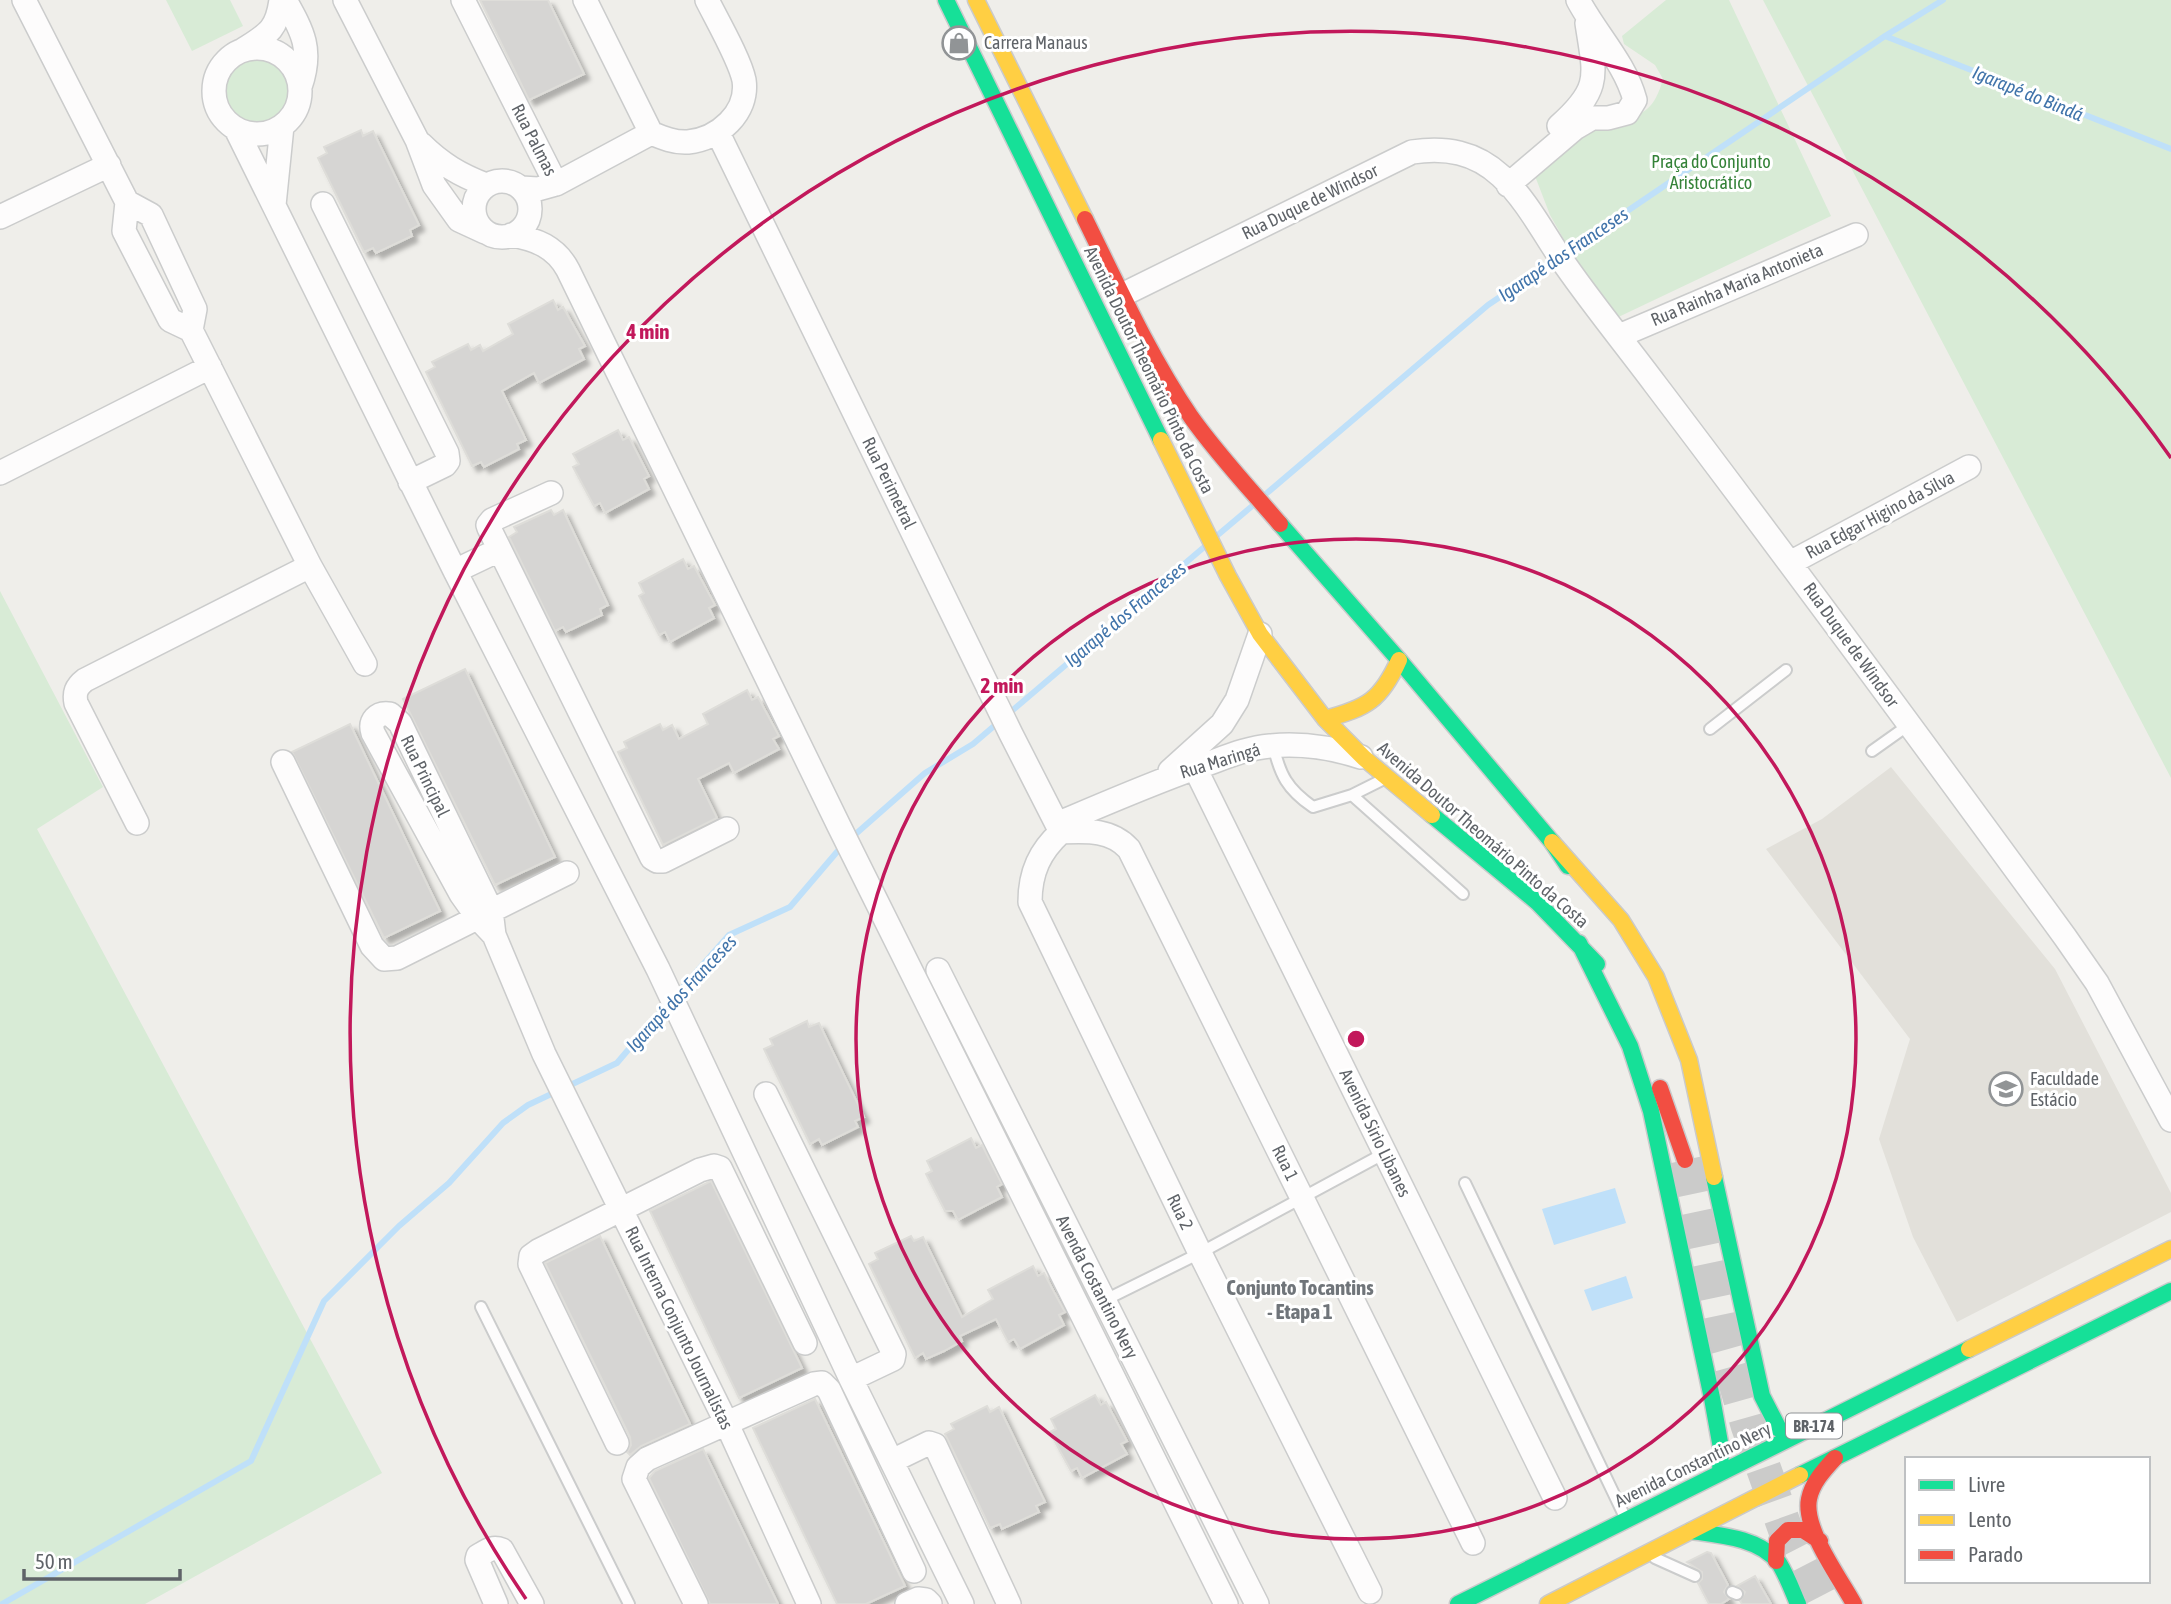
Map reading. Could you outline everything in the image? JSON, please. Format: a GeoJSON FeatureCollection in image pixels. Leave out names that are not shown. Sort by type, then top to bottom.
{"type":"FeatureCollection","features":[{"type":"Feature","properties":{"kind":"main road","name":"Avenida Doutor Theomário Pinto da Costa"},"geometry":{"type":"LineString","coordinates":[[946,0],[1228,576],[1260,634],[1325,719],[1364,758],[1537,902],[1579,943],[1614,987],[1634,1023],[1685,1160],[1674,1081]]}},
{"type":"Feature","properties":{"kind":"main road","name":"Avenida Doutor Theomário Pinto da Costa"},"geometry":{"type":"LineString","coordinates":[[976,0],[1158,365],[1192,418],[1226,462],[1399,660],[1552,842],[1613,933],[1640,980],[1658,1020],[1665,1046]]}},
{"type":"Feature","properties":{"kind":"main road"},"geometry":{"type":"LineString","coordinates":[[1325,719],[1374,702],[1384,691],[1399,660]]}},
{"type":"Feature","properties":{"kind":"main road"},"geometry":{"type":"LineString","coordinates":[[1552,842],[1606,901],[1632,935],[1656,975],[1674,1014],[1689,1060],[1762,1396],[1779,1429],[1794,1436]]}},
{"type":"Feature","properties":{"kind":"main road"},"geometry":{"type":"LineString","coordinates":[[1579,943],[1630,1046],[1651,1111],[1712,1398],[1721,1448],[1720,1472]]}},
{"type":"Feature","properties":{"kind":"main road","name":"Avenida Constantino Nery"},"geometry":{"type":"LineString","coordinates":[[1458,1604],[2171,1248]]}},
{"type":"Feature","properties":{"kind":"main road","name":"BR-174"},"geometry":{"type":"LineString","coordinates":[[1548,1604],[2171,1292]]}},
{"type":"Feature","properties":{"kind":"main road"},"geometry":{"type":"LineString","coordinates":[[1835,1458],[1824,1469],[1810,1495],[1808,1515],[1853,1604]]}},
{"type":"Feature","properties":{"kind":"main road"},"geometry":{"type":"LineString","coordinates":[[1798,1604],[1776,1560],[1774,1551],[1777,1541],[1791,1528],[1801,1528],[1811,1531],[1820,1541]]}},
{"type":"Feature","properties":{"kind":"main road"},"geometry":{"type":"LineString","coordinates":[[1691,1531],[1740,1540],[1776,1560]]}},
{"type":"Feature","properties":{"kind":"street"},"geometry":{"type":"LineString","coordinates":[[24,0],[127,202],[124,231],[170,320],[191,330],[310,566],[365,664]]}},
{"type":"Feature","properties":{"kind":"street"},"geometry":{"type":"LineString","coordinates":[[283,0],[305,41],[306,69],[296,109],[282,126],[267,133],[251,134],[225,120],[217,107],[215,80],[225,62],[262,38],[276,24],[283,0]]}},
{"type":"Feature","properties":{"kind":"street"},"geometry":{"type":"LineString","coordinates":[[345,0],[417,140],[434,185],[459,220],[503,237],[520,231],[530,214],[530,204],[521,188]]}},
{"type":"Feature","properties":{"kind":"street","name":"Rua Palmas"},"geometry":{"type":"LineString","coordinates":[[463,0],[556,184],[651,133]]}},
{"type":"Feature","properties":{"kind":"street"},"geometry":{"type":"LineString","coordinates":[[585,0],[651,133],[669,141],[687,142],[718,134],[733,119],[745,93],[743,77],[708,0]]}},
{"type":"Feature","properties":{"kind":"street"},"geometry":{"type":"LineString","coordinates":[[1505,180],[1579,108],[1591,90],[1594,70],[1582,7]]}},
{"type":"Feature","properties":{"kind":"street"},"geometry":{"type":"LineString","coordinates":[[1505,180],[1575,128],[1592,118],[1608,118],[1628,113],[1635,100],[1623,70],[1582,7]]}},
{"type":"Feature","properties":{"kind":"street"},"geometry":{"type":"LineString","coordinates":[[243,50],[258,47],[273,51],[286,59],[295,72],[300,87]]}},
{"type":"Feature","properties":{"kind":"street"},"geometry":{"type":"LineString","coordinates":[[274,205],[282,126]]}},
{"type":"Feature","properties":{"kind":"street"},"geometry":{"type":"LineString","coordinates":[[236,128],[410,482],[658,969],[851,1379],[962,1604]]}},
{"type":"Feature","properties":{"kind":"street","name":"Rua Perimetral"},"geometry":{"type":"LineString","coordinates":[[718,134],[1059,828]]}},
{"type":"Feature","properties":{"kind":"street"},"geometry":{"type":"LineString","coordinates":[[417,140],[439,162],[464,177],[486,185]]}},
{"type":"Feature","properties":{"kind":"street","name":"Rua Duque de Windsor"},"geometry":{"type":"LineString","coordinates":[[1122,295],[1412,152],[1442,149],[1456,151],[1484,163],[1505,180],[1571,273],[1910,724],[2097,983],[2171,1120]]}},
{"type":"Feature","properties":{"kind":"street"},"geometry":{"type":"LineString","coordinates":[[0,217],[109,165]]}},
{"type":"Feature","properties":{"kind":"street"},"geometry":{"type":"LineString","coordinates":[[485,232],[475,217],[474,208],[479,191],[486,185],[504,180],[521,188],[538,189],[556,184]]}},
{"type":"Feature","properties":{"kind":"street"},"geometry":{"type":"LineString","coordinates":[[323,204],[447,453],[446,465],[410,482]]}},
{"type":"Feature","properties":{"kind":"street"},"geometry":{"type":"LineString","coordinates":[[511,235],[528,238],[551,249],[563,260],[839,826],[1226,1604]]}},
{"type":"Feature","properties":{"kind":"street","name":"Rua Rainha Maria Antonieta"},"geometry":{"type":"LineString","coordinates":[[1619,335],[1856,235]]}},
{"type":"Feature","properties":{"kind":"street"},"geometry":{"type":"LineString","coordinates":[[0,473],[210,367]]}},
{"type":"Feature","properties":{"kind":"street","name":"Rua Edgar Higino da Silva"},"geometry":{"type":"LineString","coordinates":[[1790,563],[1969,467]]}},
{"type":"Feature","properties":{"kind":"street"},"geometry":{"type":"LineString","coordinates":[[551,493],[489,523],[489,528],[652,858],[663,861],[727,830]]}},
{"type":"Feature","properties":{"kind":"street"},"geometry":{"type":"LineString","coordinates":[[455,571],[499,550]]}},
{"type":"Feature","properties":{"kind":"street"},"geometry":{"type":"LineString","coordinates":[[137,823],[76,703],[74,695],[78,686],[85,680],[310,566]]}},
{"type":"Feature","properties":{"kind":"street","name":"Rua Maringá"},"geometry":{"type":"LineString","coordinates":[[1159,780],[1222,724],[1237,700],[1260,634]]}},
{"type":"Feature","properties":{"kind":"street","name":"Rua Principal"},"geometry":{"type":"LineString","coordinates":[[485,914],[461,894],[373,733],[371,726],[374,718],[390,714],[400,723],[485,914],[544,1054]]}},
{"type":"Feature","properties":{"kind":"street","name":"Rua Maringá"},"geometry":{"type":"LineString","coordinates":[[1059,828],[1159,780],[1250,748],[1273,745],[1340,751],[1364,758]]}},
{"type":"Feature","properties":{"kind":"street"},"geometry":{"type":"LineString","coordinates":[[283,762],[372,946],[384,959],[397,958],[567,873]]}},
{"type":"Feature","properties":{"kind":"street","name":"Avenida Sirio Libanes"},"geometry":{"type":"LineString","coordinates":[[1195,768],[1555,1498]]}},
{"type":"Feature","properties":{"kind":"street","name":"Rua 1"},"geometry":{"type":"LineString","coordinates":[[1059,828],[1110,835],[1122,841],[1129,849],[1474,1543]]}},
{"type":"Feature","properties":{"kind":"street","name":"Rua 2"},"geometry":{"type":"LineString","coordinates":[[1059,828],[1034,868],[1030,902],[1200,1252],[1370,1591]]}},
{"type":"Feature","properties":{"kind":"street","name":"Avenda Costantino Nery"},"geometry":{"type":"LineString","coordinates":[[938,970],[1257,1604]]}},
{"type":"Feature","properties":{"kind":"street","name":"Rua Interna Conjunto Journalistas"},"geometry":{"type":"LineString","coordinates":[[544,1054],[726,1422],[809,1604]]}},
{"type":"Feature","properties":{"kind":"street"},"geometry":{"type":"LineString","coordinates":[[766,1094],[894,1354],[893,1359],[851,1379]]}},
{"type":"Feature","properties":{"kind":"street"},"geometry":{"type":"LineString","coordinates":[[617,1443],[530,1264],[531,1256],[538,1251],[701,1170],[714,1166],[720,1168],[805,1343]]}},
{"type":"Feature","properties":{"kind":"street"},"geometry":{"type":"LineString","coordinates":[[696,1604],[634,1479],[638,1467],[647,1459],[814,1384],[822,1383],[829,1390],[914,1571]]}},
{"type":"Feature","properties":{"kind":"street"},"geometry":{"type":"LineString","coordinates":[[892,1461],[929,1443],[934,1444],[1009,1604]]}},
{"type":"Feature","properties":{"kind":"street"},"geometry":{"type":"LineString","coordinates":[[496,1604],[477,1560],[478,1556],[490,1548],[502,1550],[532,1604]]}},
{"type":"Feature","properties":{"kind":"street"},"geometry":{"type":"LineString","coordinates":[[907,1604],[918,1599],[926,1600],[930,1604]]}},
{"type":"Feature","properties":{"kind":"lane"},"geometry":{"type":"LineString","coordinates":[[1710,729],[1786,670]]}},
{"type":"Feature","properties":{"kind":"lane"},"geometry":{"type":"LineString","coordinates":[[1872,751],[1910,724]]}},
{"type":"Feature","properties":{"kind":"lane"},"geometry":{"type":"LineString","coordinates":[[1273,745],[1279,772],[1296,795],[1313,807],[1352,795],[1387,777]]}},
{"type":"Feature","properties":{"kind":"lane"},"geometry":{"type":"LineString","coordinates":[[1352,795],[1462,894]]}},
{"type":"Feature","properties":{"kind":"lane"},"geometry":{"type":"LineString","coordinates":[[1103,1301],[1385,1153]]}},
{"type":"Feature","properties":{"kind":"lane"},"geometry":{"type":"LineString","coordinates":[[1465,1183],[1626,1519]]}},
{"type":"Feature","properties":{"kind":"lane"},"geometry":{"type":"LineString","coordinates":[[481,1307],[629,1604]]}},
{"type":"Feature","properties":{"kind":"lane"},"geometry":{"type":"LineString","coordinates":[[1647,1554],[1695,1576]]}},
{"type":"Feature","properties":{"kind":"shaded area","name":"Faculdade Estácio"},"geometry":{"type":"Polygon","coordinates":[[[1891,767],[2055,969],[2171,1193],[2171,1212],[1957,1322],[1913,1237],[1879,1139],[1910,1039],[1766,849],[1822,819],[1891,767]]]}},
{"type":"Feature","properties":{"kind":"green space"},"geometry":{"type":"Polygon","coordinates":[[[166,0],[230,0],[243,26],[192,51],[166,0]]]}},
{"type":"Feature","properties":{"kind":"green space","name":"Praça do Conjunto Aristocrático"},"geometry":{"type":"Polygon","coordinates":[[[1666,0],[1729,0],[1831,216],[1610,321],[1550,215],[1535,176],[1588,112],[1614,116],[1635,115],[1651,105],[1663,79],[1655,65],[1624,44],[1622,36],[1666,0]]]}},
{"type":"Feature","properties":{"kind":"green space"},"geometry":{"type":"Polygon","coordinates":[[[1763,0],[2171,0],[2171,778],[1763,0]]]}},
{"type":"Feature","properties":{"kind":"green space"},"geometry":{"type":"Polygon","coordinates":[[[265,53],[284,63],[292,75],[292,103],[284,115],[272,123],[251,125],[232,115],[224,103],[222,82],[232,63],[244,55],[265,53]]]}},
{"type":"Feature","properties":{"kind":"green space"},"geometry":{"type":"Polygon","coordinates":[[[0,591],[103,787],[37,829],[382,1473],[145,1604],[0,1604],[0,591]]]}},
{"type":"Feature","properties":{"kind":"water"},"geometry":{"type":"Polygon","coordinates":[[[1615,1188],[1626,1223],[1554,1245],[1542,1209],[1615,1188]]]}},
{"type":"Feature","properties":{"kind":"water"},"geometry":{"type":"Polygon","coordinates":[[[1626,1276],[1633,1298],[1592,1311],[1584,1290],[1626,1276]]]}},
{"type":"Feature","properties":{"kind":"building"},"geometry":{"type":"Polygon","coordinates":[[[480,0],[548,0],[584,74],[529,100],[480,0]]]}},
{"type":"Feature","properties":{"kind":"building"},"geometry":{"type":"Polygon","coordinates":[[[361,130],[363,136],[373,131],[419,225],[410,230],[412,236],[376,253],[373,248],[364,252],[318,158],[327,153],[324,147],[361,130]]]}},
{"type":"Feature","properties":{"kind":"building"},"geometry":{"type":"Polygon","coordinates":[[[553,300],[558,310],[563,307],[585,346],[579,349],[584,359],[539,383],[534,373],[502,391],[526,440],[517,444],[519,449],[484,467],[481,462],[472,466],[426,372],[435,367],[432,362],[468,344],[471,350],[480,345],[483,351],[513,334],[508,324],[553,300]]]}},
{"type":"Feature","properties":{"kind":"building"},"geometry":{"type":"Polygon","coordinates":[[[618,430],[623,440],[629,437],[649,476],[644,479],[649,489],[605,513],[600,503],[594,506],[573,467],[579,464],[573,454],[618,430]]]}},
{"type":"Feature","properties":{"kind":"building"},"geometry":{"type":"Polygon","coordinates":[[[551,510],[554,515],[563,510],[608,605],[600,609],[602,615],[566,632],[563,627],[555,631],[509,537],[517,532],[514,527],[551,510]]]}},
{"type":"Feature","properties":{"kind":"building"},"geometry":{"type":"Polygon","coordinates":[[[683,559],[688,569],[694,566],[715,605],[709,608],[714,618],[670,642],[665,632],[659,635],[639,596],[644,593],[639,583],[683,559]]]}},
{"type":"Feature","properties":{"kind":"building"},"geometry":{"type":"Polygon","coordinates":[[[465,669],[555,857],[495,885],[403,699],[465,669]]]}},
{"type":"Feature","properties":{"kind":"building"},"geometry":{"type":"Polygon","coordinates":[[[747,690],[752,700],[758,697],[779,736],[773,739],[779,749],[734,773],[729,763],[698,779],[717,818],[663,845],[618,752],[627,748],[624,742],[660,724],[663,730],[672,725],[679,739],[708,724],[703,714],[747,690]]]}},
{"type":"Feature","properties":{"kind":"building"},"geometry":{"type":"Polygon","coordinates":[[[350,724],[440,911],[384,938],[292,752],[350,724]]]}},
{"type":"Feature","properties":{"kind":"building"},"geometry":{"type":"Polygon","coordinates":[[[807,1021],[809,1027],[819,1023],[864,1117],[855,1121],[858,1127],[822,1145],[819,1139],[810,1144],[764,1049],[773,1045],[770,1039],[807,1021]]]}},
{"type":"Feature","properties":{"kind":"building"},"geometry":{"type":"Polygon","coordinates":[[[971,1138],[976,1148],[982,1145],[1002,1184],[997,1187],[1002,1197],[958,1220],[953,1211],[945,1211],[926,1174],[932,1171],[927,1161],[971,1138]]]}},
{"type":"Feature","properties":{"kind":"building"},"geometry":{"type":"Polygon","coordinates":[[[711,1181],[802,1368],[739,1398],[650,1211],[711,1181]]]}},
{"type":"Feature","properties":{"kind":"building"},"geometry":{"type":"Polygon","coordinates":[[[600,1236],[690,1424],[641,1446],[630,1455],[627,1452],[631,1445],[630,1437],[545,1263],[600,1236]]]}},
{"type":"Feature","properties":{"kind":"building"},"geometry":{"type":"Polygon","coordinates":[[[911,1236],[914,1241],[923,1237],[962,1317],[993,1299],[988,1290],[1033,1266],[1038,1276],[1044,1273],[1065,1312],[1059,1315],[1064,1325],[1020,1349],[1014,1339],[1008,1342],[996,1319],[960,1336],[962,1341],[944,1351],[926,1359],[923,1353],[915,1358],[869,1264],[878,1259],[875,1253],[911,1236]]]}},
{"type":"Feature","properties":{"kind":"building"},"geometry":{"type":"Polygon","coordinates":[[[1095,1395],[1101,1405],[1106,1402],[1127,1441],[1121,1444],[1127,1454],[1082,1478],[1077,1468],[1071,1471],[1050,1432],[1056,1429],[1051,1419],[1095,1395]]]}},
{"type":"Feature","properties":{"kind":"building"},"geometry":{"type":"Polygon","coordinates":[[[815,1399],[905,1586],[866,1604],[837,1604],[753,1428],[815,1399]]]}},
{"type":"Feature","properties":{"kind":"building"},"geometry":{"type":"Polygon","coordinates":[[[987,1406],[990,1412],[999,1407],[1045,1502],[1036,1506],[1039,1512],[1002,1529],[1000,1524],[990,1528],[945,1434],[954,1429],[951,1424],[987,1406]]]}},
{"type":"Feature","properties":{"kind":"building"},"geometry":{"type":"Polygon","coordinates":[[[703,1449],[778,1604],[710,1604],[649,1478],[655,1471],[703,1449]]]}},
{"type":"Feature","properties":{"kind":"building"},"geometry":{"type":"Polygon","coordinates":[[[1707,1552],[1711,1553],[1728,1585],[1724,1592],[1729,1599],[1721,1604],[1709,1604],[1698,1583],[1702,1579],[1702,1572],[1687,1562],[1707,1552]]]}},
{"type":"Feature","properties":{"kind":"building"},"geometry":{"type":"Polygon","coordinates":[[[1755,1576],[1771,1604],[1742,1604],[1740,1601],[1745,1592],[1737,1586],[1755,1576]]]}},
{"type":"Feature","properties":{"kind":"waterway","name":"Igarapé dos Franceses"},"geometry":{"type":"LineString","coordinates":[[1564,254],[1885,36],[1943,0]]}},
{"type":"Feature","properties":{"kind":"waterway","name":"Igarapé do Bindá"},"geometry":{"type":"LineString","coordinates":[[1885,36],[2171,149]]}},
{"type":"Feature","properties":{"kind":"waterway","name":"Igarapé dos Franceses"},"geometry":{"type":"LineString","coordinates":[[1267,493],[1488,305],[1555,260]]}},
{"type":"Feature","properties":{"kind":"waterway","name":"Igarapé dos Franceses"},"geometry":{"type":"LineString","coordinates":[[1219,534],[1251,507]]}},
{"type":"Feature","properties":{"kind":"waterway","name":"Igarapé dos Franceses"},"geometry":{"type":"LineString","coordinates":[[850,839],[925,773],[973,744],[1203,548]]}},
{"type":"Feature","properties":{"kind":"waterway","name":"Igarapé dos Franceses"},"geometry":{"type":"LineString","coordinates":[[676,995],[729,935],[790,907],[842,846]]}},
{"type":"Feature","properties":{"kind":"waterway","name":"Igarapé dos Franceses"},"geometry":{"type":"LineString","coordinates":[[2,1604],[251,1461],[324,1301],[399,1226],[449,1183],[503,1123],[528,1105],[617,1063],[668,1003]]}},
{"type":"Feature","properties":{"kind":"tunnel"},"geometry":{"type":"LineString","coordinates":[[1685,1160],[1721,1330],[1748,1425],[1786,1531],[1824,1604]]}},
{"type":"Feature","properties":{"kind":"traffic: fast"},"geometry":{"type":"LineString","coordinates":[[946,0],[1161,440]]}},
{"type":"Feature","properties":{"kind":"traffic: fast"},"geometry":{"type":"LineString","coordinates":[[1280,524],[1399,660],[1552,842],[1568,866]]}},
{"type":"Feature","properties":{"kind":"traffic: fast"},"geometry":{"type":"LineString","coordinates":[[1432,815],[1537,902],[1597,964]]}},
{"type":"Feature","properties":{"kind":"traffic: fast"},"geometry":{"type":"LineString","coordinates":[[1579,943],[1630,1046],[1651,1111],[1712,1398],[1721,1448],[1720,1472]]}},
{"type":"Feature","properties":{"kind":"traffic: fast"},"geometry":{"type":"LineString","coordinates":[[1714,1177],[1762,1396],[1779,1429],[1794,1436]]}},
{"type":"Feature","properties":{"kind":"traffic: fast"},"geometry":{"type":"LineString","coordinates":[[1800,1475],[2171,1291]]}},
{"type":"Feature","properties":{"kind":"traffic: fast"},"geometry":{"type":"LineString","coordinates":[[1458,1604],[1969,1349]]}},
{"type":"Feature","properties":{"kind":"traffic: fast"},"geometry":{"type":"LineString","coordinates":[[1691,1531],[1739,1539],[1761,1548],[1779,1563],[1798,1604]]}},
{"type":"Feature","properties":{"kind":"traffic: slow"},"geometry":{"type":"LineString","coordinates":[[976,0],[1085,219]]}},
{"type":"Feature","properties":{"kind":"traffic: slow"},"geometry":{"type":"LineString","coordinates":[[1161,440],[1228,576],[1260,634],[1325,719],[1364,758],[1432,815]]}},
{"type":"Feature","properties":{"kind":"traffic: slow"},"geometry":{"type":"LineString","coordinates":[[1325,719],[1352,711],[1371,700],[1386,685],[1399,660]]}},
{"type":"Feature","properties":{"kind":"traffic: slow"},"geometry":{"type":"LineString","coordinates":[[1552,842],[1621,920],[1656,977],[1689,1060],[1714,1177]]}},
{"type":"Feature","properties":{"kind":"traffic: slow"},"geometry":{"type":"LineString","coordinates":[[1969,1349],[2171,1249]]}},
{"type":"Feature","properties":{"kind":"traffic: slow"},"geometry":{"type":"LineString","coordinates":[[1548,1604],[1800,1475]]}},
{"type":"Feature","properties":{"kind":"traffic: jam"},"geometry":{"type":"LineString","coordinates":[[1085,219],[1161,369],[1191,417],[1234,472],[1280,524]]}},
{"type":"Feature","properties":{"kind":"traffic: jam"},"geometry":{"type":"LineString","coordinates":[[1660,1088],[1685,1160]]}},
{"type":"Feature","properties":{"kind":"traffic: jam"},"geometry":{"type":"LineString","coordinates":[[1835,1458],[1813,1488],[1809,1511],[1817,1539],[1854,1604]]}},
{"type":"Feature","properties":{"kind":"traffic: jam"},"geometry":{"type":"LineString","coordinates":[[1776,1561],[1777,1541],[1788,1530],[1803,1530],[1820,1541]]}},
{"type":"Feature","properties":{"kind":"place","name":"Carrera Manaus"},"geometry":{"type":"Point","coordinates":[959,43]}},
{"type":"Feature","properties":{"kind":"place","name":"Faculdade Estácio"},"geometry":{"type":"Point","coordinates":[2006,1089]}},
{"type":"Feature","properties":{"kind":"district","name":"Conjunto Tocantins - Etapa 1"},"geometry":{"type":"Point","coordinates":[1300,1300]}}]}
